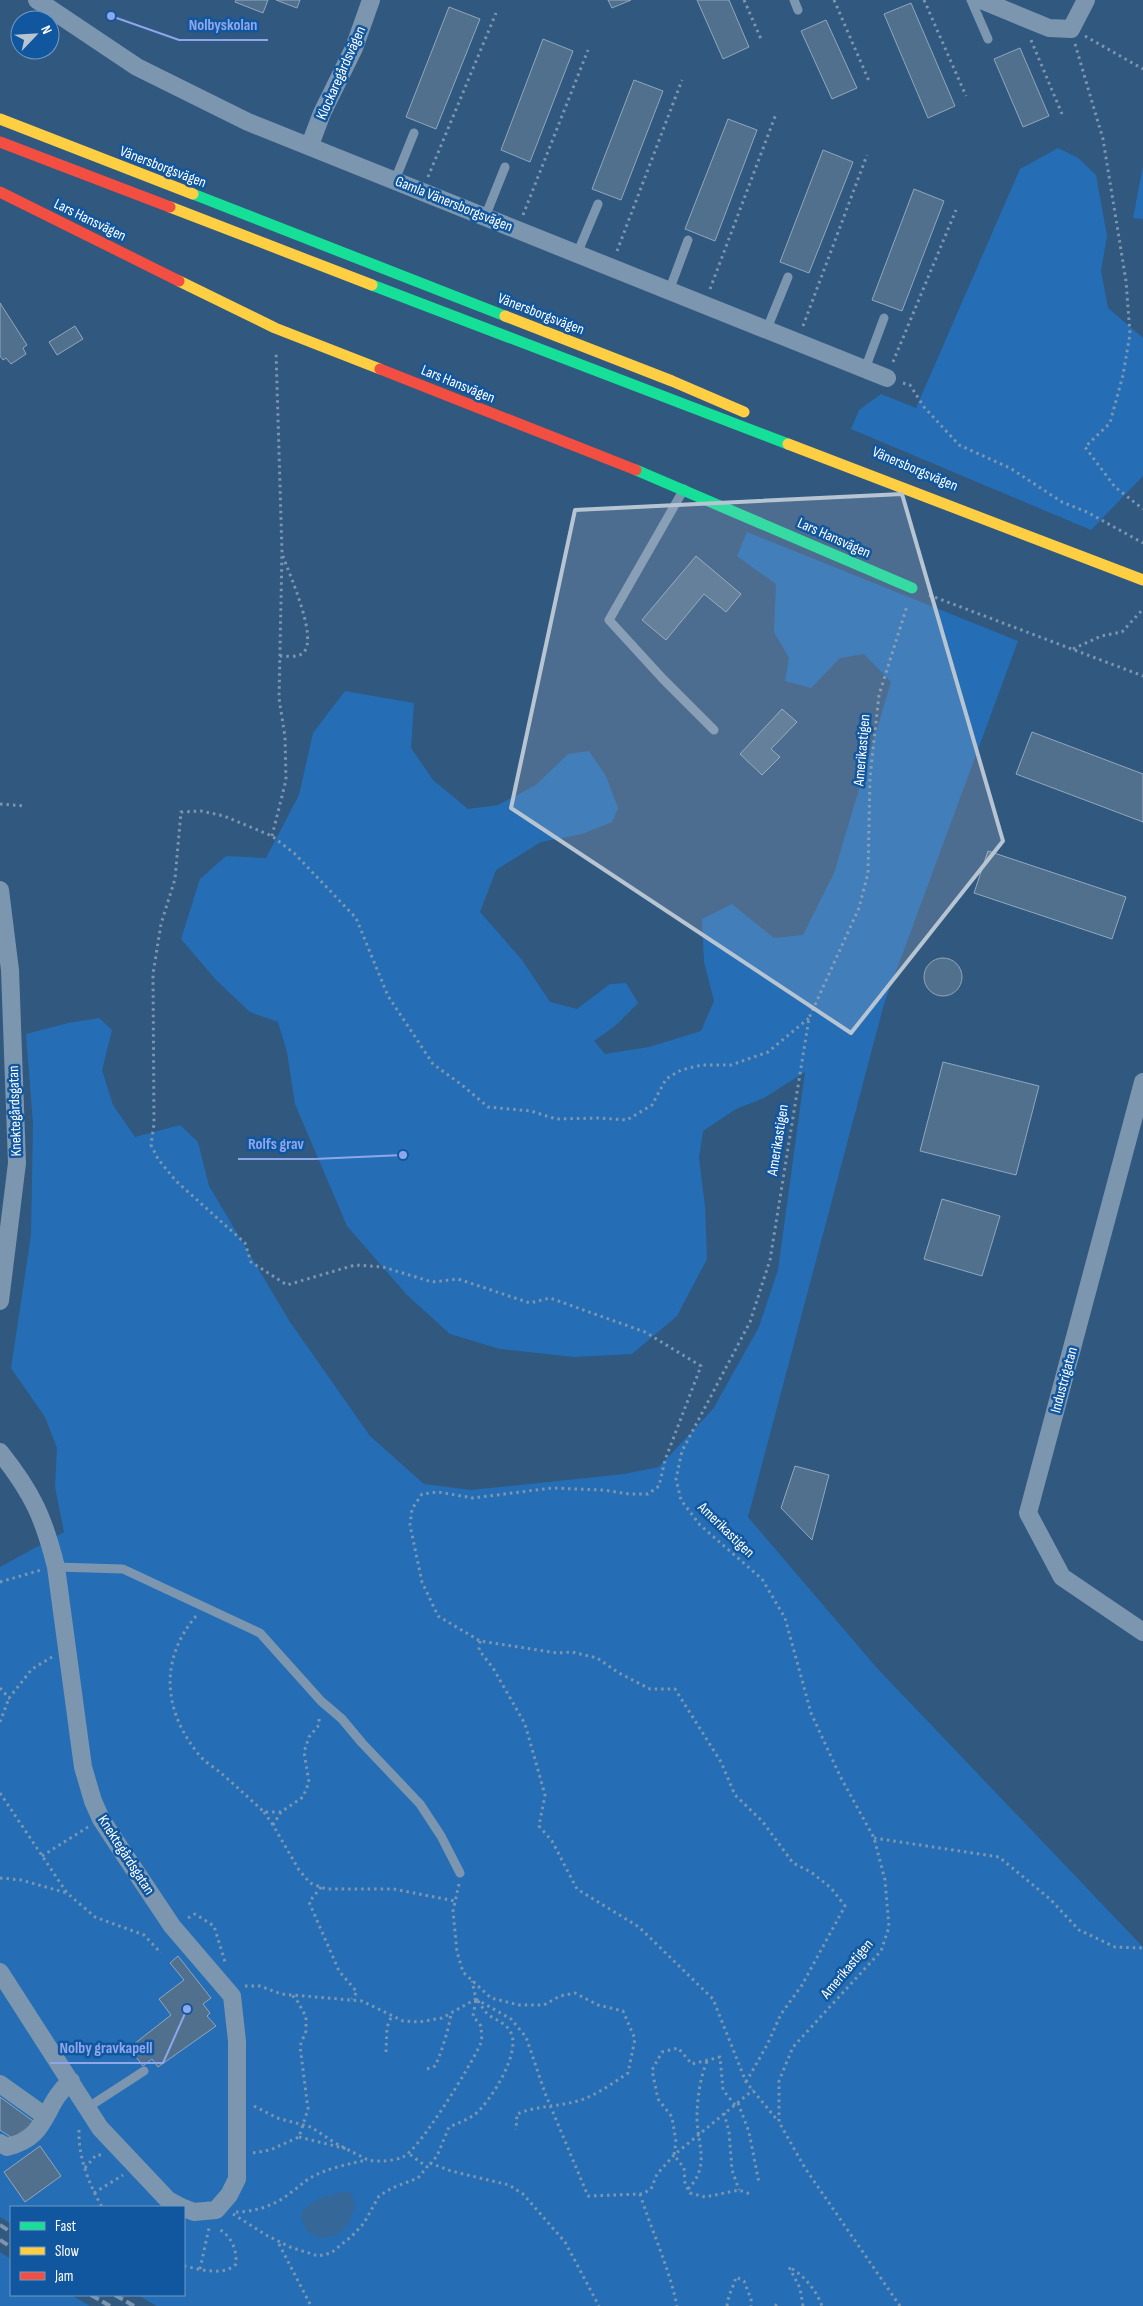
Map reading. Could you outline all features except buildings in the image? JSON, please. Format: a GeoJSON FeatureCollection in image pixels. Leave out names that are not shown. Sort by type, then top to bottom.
{"type":"FeatureCollection","features":[{"type":"Feature","properties":{"kind":"main road","name":"Vänersborgsvägen"},"geometry":{"type":"LineString","coordinates":[[0,119],[672,381],[754,416]]}},
{"type":"Feature","properties":{"kind":"main road","name":"Vänersborgsvägen"},"geometry":{"type":"LineString","coordinates":[[0,142],[1143,580]]}},
{"type":"Feature","properties":{"kind":"main road","name":"Lars Hansvägen"},"geometry":{"type":"LineString","coordinates":[[0,192],[275,328],[684,489],[912,588]]}},
{"type":"Feature","properties":{"kind":"main road","name":"Vänersborgsvägen"},"geometry":{"type":"LineString","coordinates":[[791,432],[1065,550]]}},
{"type":"Feature","properties":{"kind":"street","name":"Gamla Vänersborgsvägen"},"geometry":{"type":"LineString","coordinates":[[37,0],[137,67],[248,122],[886,378]]}},
{"type":"Feature","properties":{"kind":"street","name":"Klockaregårdsvägen"},"geometry":{"type":"LineString","coordinates":[[310,146],[322,113],[354,48],[371,0]]}},
{"type":"Feature","properties":{"kind":"street"},"geometry":{"type":"LineString","coordinates":[[981,0],[1049,28],[1071,29],[1086,0]]}},
{"type":"Feature","properties":{"kind":"street","name":"Knektegårdsgatan"},"geometry":{"type":"LineString","coordinates":[[0,890],[10,970],[7,1054],[17,1163],[0,1301]]}},
{"type":"Feature","properties":{"kind":"street","name":"Industrigatan"},"geometry":{"type":"LineString","coordinates":[[1143,1082],[1028,1512],[1062,1577],[1143,1632]]}},
{"type":"Feature","properties":{"kind":"street","name":"Knektegårdsgatan"},"geometry":{"type":"LineString","coordinates":[[0,1452],[32,1496],[44,1520],[56,1567],[84,1767],[93,1801],[101,1819],[172,1926],[232,1996],[237,2041],[237,2178],[229,2195],[216,2210],[194,2212],[185,2209]]}},
{"type":"Feature","properties":{"kind":"street","name":"Knektegårdsgatan"},"geometry":{"type":"LineString","coordinates":[[0,1972],[100,2128],[168,2200],[178,2206]]}},
{"type":"Feature","properties":{"kind":"street"},"geometry":{"type":"LineString","coordinates":[[0,2142],[7,2146],[24,2143],[38,2129],[61,2090],[71,2082]]}},
{"type":"Feature","properties":{"kind":"street"},"geometry":{"type":"LineString","coordinates":[[0,2084],[45,2116]]}},
{"type":"Feature","properties":{"kind":"lane"},"geometry":{"type":"LineString","coordinates":[[794,0],[798,10]]}},
{"type":"Feature","properties":{"kind":"lane"},"geometry":{"type":"LineString","coordinates":[[971,0],[988,39]]}},
{"type":"Feature","properties":{"kind":"lane"},"geometry":{"type":"LineString","coordinates":[[395,180],[414,133]]}},
{"type":"Feature","properties":{"kind":"lane"},"geometry":{"type":"LineString","coordinates":[[484,216],[505,167]]}},
{"type":"Feature","properties":{"kind":"lane"},"geometry":{"type":"LineString","coordinates":[[577,254],[598,204]]}},
{"type":"Feature","properties":{"kind":"lane"},"geometry":{"type":"LineString","coordinates":[[668,291],[688,240]]}},
{"type":"Feature","properties":{"kind":"lane"},"geometry":{"type":"LineString","coordinates":[[766,331],[788,277]]}},
{"type":"Feature","properties":{"kind":"lane"},"geometry":{"type":"LineString","coordinates":[[865,370],[884,318]]}},
{"type":"Feature","properties":{"kind":"lane"},"geometry":{"type":"LineString","coordinates":[[684,489],[609,620],[663,679],[714,730]]}},
{"type":"Feature","properties":{"kind":"lane"},"geometry":{"type":"LineString","coordinates":[[56,1567],[122,1569],[260,1633],[321,1701],[342,1718],[362,1743],[420,1804],[442,1836],[460,1873]]}},
{"type":"Feature","properties":{"kind":"lane"},"geometry":{"type":"LineString","coordinates":[[87,2108],[144,2071]]}},
{"type":"Feature","properties":{"kind":"path"},"geometry":{"type":"LineString","coordinates":[[744,0],[761,39]]}},
{"type":"Feature","properties":{"kind":"path"},"geometry":{"type":"LineString","coordinates":[[834,0],[869,82]]}},
{"type":"Feature","properties":{"kind":"path"},"geometry":{"type":"LineString","coordinates":[[924,0],[966,96]]}},
{"type":"Feature","properties":{"kind":"path"},"geometry":{"type":"LineString","coordinates":[[422,191],[496,13]]}},
{"type":"Feature","properties":{"kind":"path"},"geometry":{"type":"LineString","coordinates":[[1020,16],[1062,114]]}},
{"type":"Feature","properties":{"kind":"path"},"geometry":{"type":"LineString","coordinates":[[1071,29],[1143,69]]}},
{"type":"Feature","properties":{"kind":"path"},"geometry":{"type":"LineString","coordinates":[[1071,29],[1085,83],[1103,139],[1126,281],[1130,334],[1123,375],[1110,423],[1086,447],[1115,487],[1143,509]]}},
{"type":"Feature","properties":{"kind":"path"},"geometry":{"type":"LineString","coordinates":[[517,230],[588,50]]}},
{"type":"Feature","properties":{"kind":"path"},"geometry":{"type":"LineString","coordinates":[[610,268],[682,80]]}},
{"type":"Feature","properties":{"kind":"path"},"geometry":{"type":"LineString","coordinates":[[704,306],[776,114]]}},
{"type":"Feature","properties":{"kind":"path"},"geometry":{"type":"LineString","coordinates":[[796,343],[868,155]]}},
{"type":"Feature","properties":{"kind":"path"},"geometry":{"type":"LineString","coordinates":[[956,210],[886,378],[910,385],[924,407],[959,445],[1010,468],[1062,502],[1086,512],[1143,543]]}},
{"type":"Feature","properties":{"kind":"path"},"geometry":{"type":"LineString","coordinates":[[272,836],[286,780],[285,737],[279,698],[282,552],[275,328]]}},
{"type":"Feature","properties":{"kind":"path"},"geometry":{"type":"LineString","coordinates":[[280,656],[297,656],[303,653],[309,640],[307,625],[282,552]]}},
{"type":"Feature","properties":{"kind":"path"},"geometry":{"type":"LineString","coordinates":[[912,588],[1143,676]]}},
{"type":"Feature","properties":{"kind":"path","name":"Amerikastigen"},"geometry":{"type":"LineString","coordinates":[[779,2122],[780,2081],[793,2047],[881,1951],[889,1927],[885,1880],[874,1838],[840,1776],[811,1713],[785,1618],[762,1579],[700,1525],[681,1500],[676,1480],[682,1451],[750,1322],[770,1260],[809,1018],[860,908],[868,873],[870,777],[879,695],[912,588]]}},
{"type":"Feature","properties":{"kind":"path"},"geometry":{"type":"LineString","coordinates":[[1073,649],[1101,636],[1122,632],[1143,609]]}},
{"type":"Feature","properties":{"kind":"path"},"geometry":{"type":"LineString","coordinates":[[0,804],[25,806]]}},
{"type":"Feature","properties":{"kind":"path"},"geometry":{"type":"LineString","coordinates":[[746,2082],[767,2045],[781,2014],[802,1984],[844,1906],[831,1888],[811,1872],[792,1863],[763,1822],[735,1795],[721,1762],[675,1689],[650,1689],[619,1673],[597,1658],[572,1652],[557,1653],[480,1641],[438,1616],[422,1582],[410,1525],[412,1509],[422,1494],[438,1492],[473,1498],[552,1488],[648,1494],[659,1486],[665,1460],[701,1366],[636,1329],[550,1298],[530,1303],[458,1279],[432,1282],[383,1267],[354,1265],[287,1285],[251,1262],[245,1243],[176,1181],[158,1159],[151,1145],[154,1124],[153,974],[161,924],[175,879],[181,812],[201,811],[224,816],[272,836],[295,854],[356,918],[388,996],[433,1064],[488,1107],[531,1111],[556,1119],[600,1118],[627,1120],[652,1105],[666,1079],[681,1070],[702,1065],[731,1065],[768,1052],[809,1018]]}},
{"type":"Feature","properties":{"kind":"path"},"geometry":{"type":"LineString","coordinates":[[0,1582],[22,1574],[56,1567]]}},
{"type":"Feature","properties":{"kind":"path"},"geometry":{"type":"LineString","coordinates":[[204,1606],[186,1628],[176,1651],[169,1676],[171,1701],[181,1728],[201,1758],[264,1812],[299,1870],[310,1883],[326,1889],[394,1890],[456,1901]]}},
{"type":"Feature","properties":{"kind":"path"},"geometry":{"type":"LineString","coordinates":[[480,1641],[479,1650],[493,1668],[525,1724],[545,1795],[539,1826],[552,1841],[577,1889],[639,1927],[713,1999],[746,2082],[779,2122],[805,2168],[900,2306]]}},
{"type":"Feature","properties":{"kind":"path"},"geometry":{"type":"LineString","coordinates":[[0,1722],[8,1698],[32,1669],[50,1657],[67,1655]]}},
{"type":"Feature","properties":{"kind":"path"},"geometry":{"type":"LineString","coordinates":[[0,1688],[8,1698]]}},
{"type":"Feature","properties":{"kind":"path"},"geometry":{"type":"LineString","coordinates":[[273,1825],[281,1812],[303,1797],[309,1782],[304,1752],[309,1738],[319,1725],[321,1701]]}},
{"type":"Feature","properties":{"kind":"path"},"geometry":{"type":"LineString","coordinates":[[0,1793],[67,1894],[95,1917],[144,1935],[160,1953]]}},
{"type":"Feature","properties":{"kind":"path"},"geometry":{"type":"LineString","coordinates":[[264,1812],[281,1812]]}},
{"type":"Feature","properties":{"kind":"path"},"geometry":{"type":"LineString","coordinates":[[42,1856],[101,1819]]}},
{"type":"Feature","properties":{"kind":"path"},"geometry":{"type":"LineString","coordinates":[[874,1838],[999,1857],[1050,1899],[1079,1930],[1115,1947],[1143,1948]]}},
{"type":"Feature","properties":{"kind":"path"},"geometry":{"type":"LineString","coordinates":[[460,1873],[453,1911],[457,1952],[463,1972],[472,1981],[491,1998],[519,2006],[544,2005],[560,1996],[575,1993],[598,2006],[623,2011],[635,2040],[628,2073],[608,2087],[580,2100],[530,2108],[517,2114],[516,2130]]}},
{"type":"Feature","properties":{"kind":"path"},"geometry":{"type":"LineString","coordinates":[[0,1878],[21,1880],[67,1894]]}},
{"type":"Feature","properties":{"kind":"path"},"geometry":{"type":"LineString","coordinates":[[321,1887],[309,1902],[339,1971],[357,1992],[352,1999]]}},
{"type":"Feature","properties":{"kind":"path"},"geometry":{"type":"LineString","coordinates":[[172,1926],[195,1914],[214,1926],[226,1958],[222,1983],[260,1986],[281,1994],[352,1999],[362,2001],[403,2021],[418,2022],[442,2018],[476,1999]]}},
{"type":"Feature","properties":{"kind":"path"},"geometry":{"type":"LineString","coordinates":[[311,2306],[281,2245],[244,2219],[230,2212],[248,2212],[262,2208],[290,2194],[312,2176],[326,2170],[368,2160],[389,2160],[403,2157],[408,2153],[427,2131],[459,2083],[481,2044],[481,2026],[473,2016],[476,1999],[472,1981]]}},
{"type":"Feature","properties":{"kind":"path"},"geometry":{"type":"LineString","coordinates":[[291,1995],[298,2002],[306,2017],[306,2031],[300,2046],[308,2109],[299,2137]]}},
{"type":"Feature","properties":{"kind":"path"},"geometry":{"type":"LineString","coordinates":[[476,1999],[511,2019],[526,2038],[550,2104],[588,2196],[640,2194],[651,2189],[657,2174],[674,2155],[698,2133],[737,2104],[752,2090]]}},
{"type":"Feature","properties":{"kind":"path"},"geometry":{"type":"LineString","coordinates":[[266,2235],[290,2247],[318,2256],[331,2253],[352,2236],[364,2223],[379,2196],[392,2188],[418,2178],[437,2156],[449,2127],[475,2114],[485,2104],[510,2063],[513,2047],[512,2034],[501,2022],[489,2015],[476,1999]]}},
{"type":"Feature","properties":{"kind":"path"},"geometry":{"type":"LineString","coordinates":[[427,2069],[435,2066],[442,2053],[442,2043],[451,2014]]}},
{"type":"Feature","properties":{"kind":"path"},"geometry":{"type":"LineString","coordinates":[[386,2052],[387,2027],[392,2015]]}},
{"type":"Feature","properties":{"kind":"path"},"geometry":{"type":"LineString","coordinates":[[750,2194],[739,2190],[705,2196],[690,2193],[684,2168],[674,2155],[676,2142],[672,2117],[658,2099],[652,2070],[662,2052],[678,2048],[692,2064],[708,2058],[720,2057],[723,2090],[737,2104],[749,2132],[759,2183]]}},
{"type":"Feature","properties":{"kind":"path"},"geometry":{"type":"LineString","coordinates":[[688,2189],[696,2180],[701,2168],[701,2145],[697,2118],[700,2078],[708,2058]]}},
{"type":"Feature","properties":{"kind":"path"},"geometry":{"type":"LineString","coordinates":[[237,2098],[277,2118],[303,2124],[368,2160]]}},
{"type":"Feature","properties":{"kind":"path"},"geometry":{"type":"LineString","coordinates":[[724,2113],[732,2170],[739,2190]]}},
{"type":"Feature","properties":{"kind":"path"},"geometry":{"type":"LineString","coordinates":[[80,2127],[84,2168],[101,2206]]}},
{"type":"Feature","properties":{"kind":"path"},"geometry":{"type":"LineString","coordinates":[[237,2152],[270,2150],[299,2137],[350,2149]]}},
{"type":"Feature","properties":{"kind":"path"},"geometry":{"type":"LineString","coordinates":[[408,2153],[427,2167]]}},
{"type":"Feature","properties":{"kind":"path"},"geometry":{"type":"LineString","coordinates":[[430,2163],[451,2171],[509,2185],[523,2194],[565,2242],[599,2306]]}},
{"type":"Feature","properties":{"kind":"path"},"geometry":{"type":"LineString","coordinates":[[94,2193],[127,2172]]}},
{"type":"Feature","properties":{"kind":"path"},"geometry":{"type":"LineString","coordinates":[[640,2194],[656,2242],[669,2272],[677,2306]]}},
{"type":"Feature","properties":{"kind":"path"},"geometry":{"type":"LineString","coordinates":[[185,2266],[220,2271],[232,2269],[236,2264],[237,2256],[227,2234],[204,2223]]}},
{"type":"Feature","properties":{"kind":"path"},"geometry":{"type":"LineString","coordinates":[[200,2269],[210,2225]]}},
{"type":"Feature","properties":{"kind":"path"},"geometry":{"type":"LineString","coordinates":[[803,2306],[800,2288],[790,2267],[808,2282],[822,2306]]}},
{"type":"Feature","properties":{"kind":"path"},"geometry":{"type":"LineString","coordinates":[[727,2306],[728,2294],[734,2285],[736,2277],[744,2281],[752,2306]]}},
{"type":"Feature","properties":{"kind":"path"},"geometry":{"type":"LineString","coordinates":[[775,2306],[777,2304],[779,2306]]}},
{"type":"Feature","properties":{"kind":"highlighted area"},"geometry":{"type":"Polygon","coordinates":[[[902,494],[1003,841],[851,1033],[511,808],[575,510],[902,494]]]}},
{"type":"Feature","properties":{"kind":"shaded area"},"geometry":{"type":"Polygon","coordinates":[[[1058,148],[1078,158],[1096,175],[1107,236],[1101,271],[1108,308],[1143,338],[1143,476],[1091,530],[851,429],[859,410],[881,394],[916,408],[1020,169],[1058,148]]]}},
{"type":"Feature","properties":{"kind":"shaded area"},"geometry":{"type":"Polygon","coordinates":[[[1143,166],[1143,219],[1133,218],[1143,166]]]}},
{"type":"Feature","properties":{"kind":"shaded area"},"geometry":{"type":"Polygon","coordinates":[[[747,532],[1018,641],[884,1004],[748,1517],[876,1667],[1143,1947],[1143,2306],[157,2306],[139,2296],[185,2296],[185,2206],[10,2206],[10,2223],[0,2217],[0,1567],[64,1532],[55,1487],[57,1448],[45,1417],[11,1368],[31,1235],[33,1124],[26,1034],[68,1023],[99,1018],[112,1030],[102,1070],[113,1105],[135,1137],[180,1125],[198,1142],[209,1186],[290,1322],[370,1436],[424,1484],[471,1490],[624,1474],[659,1467],[713,1409],[759,1327],[778,1270],[805,1072],[764,1098],[736,1109],[703,1131],[699,1158],[705,1206],[707,1259],[677,1316],[632,1354],[574,1357],[500,1349],[450,1334],[407,1295],[347,1226],[295,1104],[287,1052],[278,1022],[250,1012],[216,980],[181,939],[200,879],[226,856],[266,858],[299,795],[313,733],[345,691],[414,703],[411,748],[433,780],[468,809],[498,805],[536,785],[568,754],[589,751],[606,776],[618,808],[612,822],[582,834],[541,842],[496,870],[480,912],[522,960],[550,1002],[577,1009],[610,984],[626,983],[638,1003],[615,1026],[594,1041],[605,1054],[649,1047],[701,1031],[714,1001],[704,962],[702,919],[732,904],[774,938],[803,935],[834,873],[891,682],[864,654],[840,658],[811,688],[785,681],[789,658],[774,632],[776,584],[737,556],[747,532]]]}},
{"type":"Feature","properties":{"kind":"shaded area"},"geometry":{"type":"Polygon","coordinates":[[[350,2191],[355,2203],[354,2209],[349,2223],[340,2232],[326,2238],[312,2235],[306,2230],[301,2213],[306,2208],[317,2200],[350,2191]]]}},
{"type":"Feature","properties":{"kind":"shaded area"},"geometry":{"type":"Polygon","coordinates":[[[0,2252],[10,2258],[10,2296],[73,2296],[90,2306],[0,2306],[0,2252]]]}},
{"type":"Feature","properties":{"kind":"railway"},"geometry":{"type":"LineString","coordinates":[[0,2225],[10,2231]]}},
{"type":"Feature","properties":{"kind":"railway"},"geometry":{"type":"LineString","coordinates":[[0,2240],[10,2246]]}},
{"type":"Feature","properties":{"kind":"railway"},"geometry":{"type":"LineString","coordinates":[[93,2296],[110,2306]]}},
{"type":"Feature","properties":{"kind":"railway"},"geometry":{"type":"LineString","coordinates":[[117,2296],[134,2306]]}},
{"type":"Feature","properties":{"kind":"traffic: fast"},"geometry":{"type":"LineString","coordinates":[[193,194],[505,316]]}},
{"type":"Feature","properties":{"kind":"traffic: fast"},"geometry":{"type":"LineString","coordinates":[[372,285],[788,444]]}},
{"type":"Feature","properties":{"kind":"traffic: fast"},"geometry":{"type":"LineString","coordinates":[[636,470],[912,588]]}},
{"type":"Feature","properties":{"kind":"traffic: slow"},"geometry":{"type":"LineString","coordinates":[[0,119],[193,194]]}},
{"type":"Feature","properties":{"kind":"traffic: slow"},"geometry":{"type":"LineString","coordinates":[[170,207],[372,285]]}},
{"type":"Feature","properties":{"kind":"traffic: slow"},"geometry":{"type":"LineString","coordinates":[[179,281],[275,328],[380,369]]}},
{"type":"Feature","properties":{"kind":"traffic: slow"},"geometry":{"type":"LineString","coordinates":[[505,316],[672,381],[744,412]]}},
{"type":"Feature","properties":{"kind":"traffic: slow"},"geometry":{"type":"LineString","coordinates":[[788,444],[1143,580]]}},
{"type":"Feature","properties":{"kind":"traffic: jam"},"geometry":{"type":"LineString","coordinates":[[0,142],[170,207]]}},
{"type":"Feature","properties":{"kind":"traffic: jam"},"geometry":{"type":"LineString","coordinates":[[0,192],[179,281]]}},
{"type":"Feature","properties":{"kind":"traffic: jam"},"geometry":{"type":"LineString","coordinates":[[380,369],[636,470]]}},
{"type":"Feature","properties":{"kind":"place","name":"Nolbyskolan"},"geometry":{"type":"Point","coordinates":[111,16]}},
{"type":"Feature","properties":{"kind":"place","name":"Rolfs grav"},"geometry":{"type":"Point","coordinates":[403,1155]}},
{"type":"Feature","properties":{"kind":"place","name":"Nolby gravkapell"},"geometry":{"type":"Point","coordinates":[187,2009]}}]}
